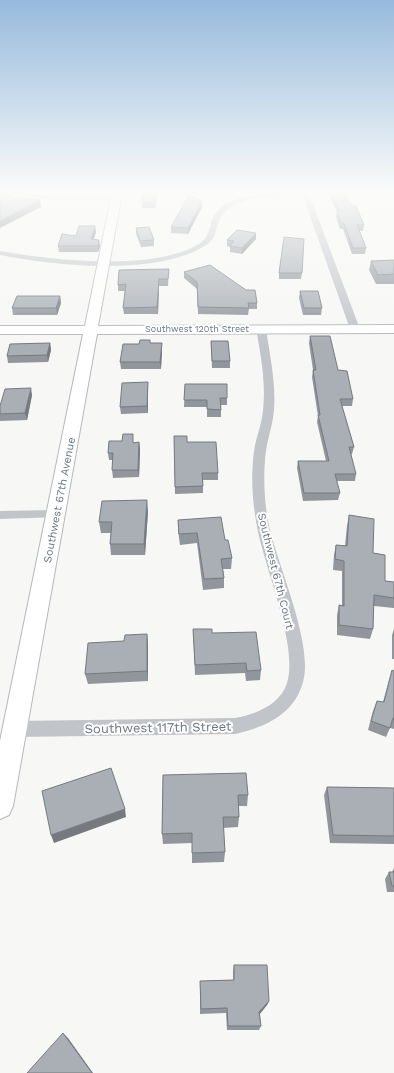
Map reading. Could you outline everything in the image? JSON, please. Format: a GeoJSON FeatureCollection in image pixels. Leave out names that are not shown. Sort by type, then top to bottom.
{"type":"FeatureCollection","features":[{"type":"Feature","properties":{"kind":"main road","name":"Southwest 67th Avenue"},"geometry":{"type":"LineString","coordinates":[[0,806],[108,243]]}},
{"type":"Feature","properties":{"kind":"main road","name":"Southwest 120th Street"},"geometry":{"type":"LineString","coordinates":[[0,330],[394,329]]}},
{"type":"Feature","properties":{"kind":"street"},"geometry":{"type":"LineString","coordinates":[[0,253],[45,261],[104,263],[148,261],[184,253],[195,249],[204,243]]}},
{"type":"Feature","properties":{"kind":"street"},"geometry":{"type":"LineString","coordinates":[[323,243],[355,329]]}},
{"type":"Feature","properties":{"kind":"street","name":"Southwest 67th Court"},"geometry":{"type":"LineString","coordinates":[[261,329],[268,374],[269,405],[260,453],[259,497],[266,540],[288,614],[296,653],[297,676],[290,694]]}},
{"type":"Feature","properties":{"kind":"street"},"geometry":{"type":"LineString","coordinates":[[0,515],[56,514]]}},
{"type":"Feature","properties":{"kind":"street","name":"Southwest 117th Street"},"geometry":{"type":"LineString","coordinates":[[15,729],[235,726],[247,724],[268,716],[277,710],[290,694]]}},
{"type":"Feature","properties":{"kind":"building"},"geometry":{"type":"Polygon","coordinates":[[[59,243],[98,243],[98,246],[58,246],[59,243]]]}},
{"type":"Feature","properties":{"kind":"building"},"geometry":{"type":"Polygon","coordinates":[[[232,243],[247,243],[242,248],[230,246],[232,243]]]}},
{"type":"Feature","properties":{"kind":"building"},"geometry":{"type":"Polygon","coordinates":[[[283,243],[304,243],[302,273],[279,273],[283,243]]]}},
{"type":"Feature","properties":{"kind":"building"},"geometry":{"type":"Polygon","coordinates":[[[351,243],[364,243],[366,248],[353,248],[351,243]]]}},
{"type":"Feature","properties":{"kind":"building"},"geometry":{"type":"Polygon","coordinates":[[[394,260],[394,274],[378,275],[371,261],[394,260]]]}},
{"type":"Feature","properties":{"kind":"building"},"geometry":{"type":"Polygon","coordinates":[[[210,265],[246,290],[255,290],[257,303],[248,303],[249,308],[198,307],[197,282],[184,272],[210,265]]]}},
{"type":"Feature","properties":{"kind":"building"},"geometry":{"type":"Polygon","coordinates":[[[169,269],[168,279],[159,279],[157,307],[123,308],[126,284],[118,285],[119,270],[169,269]]]}},
{"type":"Feature","properties":{"kind":"building"},"geometry":{"type":"Polygon","coordinates":[[[300,291],[318,291],[322,308],[304,308],[300,291]]]}},
{"type":"Feature","properties":{"kind":"building"},"geometry":{"type":"Polygon","coordinates":[[[17,296],[60,296],[56,308],[12,308],[17,296]]]}},
{"type":"Feature","properties":{"kind":"building"},"geometry":{"type":"Polygon","coordinates":[[[310,336],[330,336],[338,370],[347,371],[353,399],[340,399],[354,447],[349,447],[356,474],[335,474],[340,493],[304,493],[298,461],[329,461],[318,415],[320,415],[313,370],[316,370],[310,336]]]}},
{"type":"Feature","properties":{"kind":"building"},"geometry":{"type":"Polygon","coordinates":[[[140,340],[150,340],[150,343],[162,343],[160,362],[120,362],[123,344],[139,344],[140,340]]]}},
{"type":"Feature","properties":{"kind":"building"},"geometry":{"type":"Polygon","coordinates":[[[211,341],[228,341],[230,361],[212,361],[211,341]]]}},
{"type":"Feature","properties":{"kind":"building"},"geometry":{"type":"Polygon","coordinates":[[[50,343],[47,355],[7,356],[10,344],[50,343]]]}},
{"type":"Feature","properties":{"kind":"building"},"geometry":{"type":"Polygon","coordinates":[[[148,382],[147,406],[120,407],[122,383],[148,382]]]}},
{"type":"Feature","properties":{"kind":"building"},"geometry":{"type":"Polygon","coordinates":[[[185,384],[227,384],[227,398],[220,398],[221,410],[207,409],[207,400],[184,400],[185,384]]]}},
{"type":"Feature","properties":{"kind":"building"},"geometry":{"type":"Polygon","coordinates":[[[31,388],[25,413],[0,414],[0,406],[5,389],[31,388]]]}},
{"type":"Feature","properties":{"kind":"building"},"geometry":{"type":"Polygon","coordinates":[[[123,434],[133,434],[133,443],[139,442],[138,470],[112,470],[113,453],[108,453],[109,441],[122,441],[123,434]]]}},
{"type":"Feature","properties":{"kind":"building"},"geometry":{"type":"Polygon","coordinates":[[[174,436],[187,436],[187,442],[216,442],[218,473],[202,473],[203,486],[175,487],[174,436]]]}},
{"type":"Feature","properties":{"kind":"building"},"geometry":{"type":"Polygon","coordinates":[[[147,500],[144,544],[110,544],[112,522],[99,522],[102,501],[147,500]]]}},
{"type":"Feature","properties":{"kind":"building"},"geometry":{"type":"Polygon","coordinates":[[[349,515],[374,519],[373,553],[385,555],[385,581],[394,582],[394,598],[374,595],[373,629],[339,625],[339,605],[344,606],[344,561],[335,559],[336,545],[347,546],[349,515]]]}},
{"type":"Feature","properties":{"kind":"building"},"geometry":{"type":"Polygon","coordinates":[[[221,517],[225,540],[228,540],[232,558],[221,559],[224,578],[204,579],[197,533],[179,534],[178,520],[221,517]]]}},
{"type":"Feature","properties":{"kind":"building"},"geometry":{"type":"Polygon","coordinates":[[[193,629],[212,629],[212,633],[256,632],[261,670],[247,671],[246,663],[195,665],[193,629]]]}},
{"type":"Feature","properties":{"kind":"building"},"geometry":{"type":"Polygon","coordinates":[[[147,634],[147,671],[85,674],[88,643],[124,641],[125,635],[147,634]]]}},
{"type":"Feature","properties":{"kind":"building"},"geometry":{"type":"Polygon","coordinates":[[[392,670],[394,671],[394,718],[390,728],[371,721],[377,701],[384,702],[392,670]]]}},
{"type":"Feature","properties":{"kind":"building"},"geometry":{"type":"Polygon","coordinates":[[[111,768],[125,809],[51,835],[42,791],[111,768]]]}},
{"type":"Feature","properties":{"kind":"building"},"geometry":{"type":"Polygon","coordinates":[[[246,773],[248,795],[238,795],[239,817],[223,817],[225,852],[192,853],[192,833],[162,834],[163,775],[246,773]]]}},
{"type":"Feature","properties":{"kind":"building"},"geometry":{"type":"Polygon","coordinates":[[[327,787],[394,788],[394,836],[333,835],[327,787]]]}},
{"type":"Feature","properties":{"kind":"building"},"geometry":{"type":"Polygon","coordinates":[[[389,872],[394,872],[394,886],[392,886],[389,872]]]}},
{"type":"Feature","properties":{"kind":"building"},"geometry":{"type":"Polygon","coordinates":[[[234,965],[267,965],[269,1001],[259,1012],[261,1026],[228,1026],[227,1008],[201,1009],[200,981],[234,980],[234,965]]]}},
{"type":"Feature","properties":{"kind":"building"},"geometry":{"type":"Polygon","coordinates":[[[63,1033],[92,1073],[27,1073],[63,1033]]]}}]}
